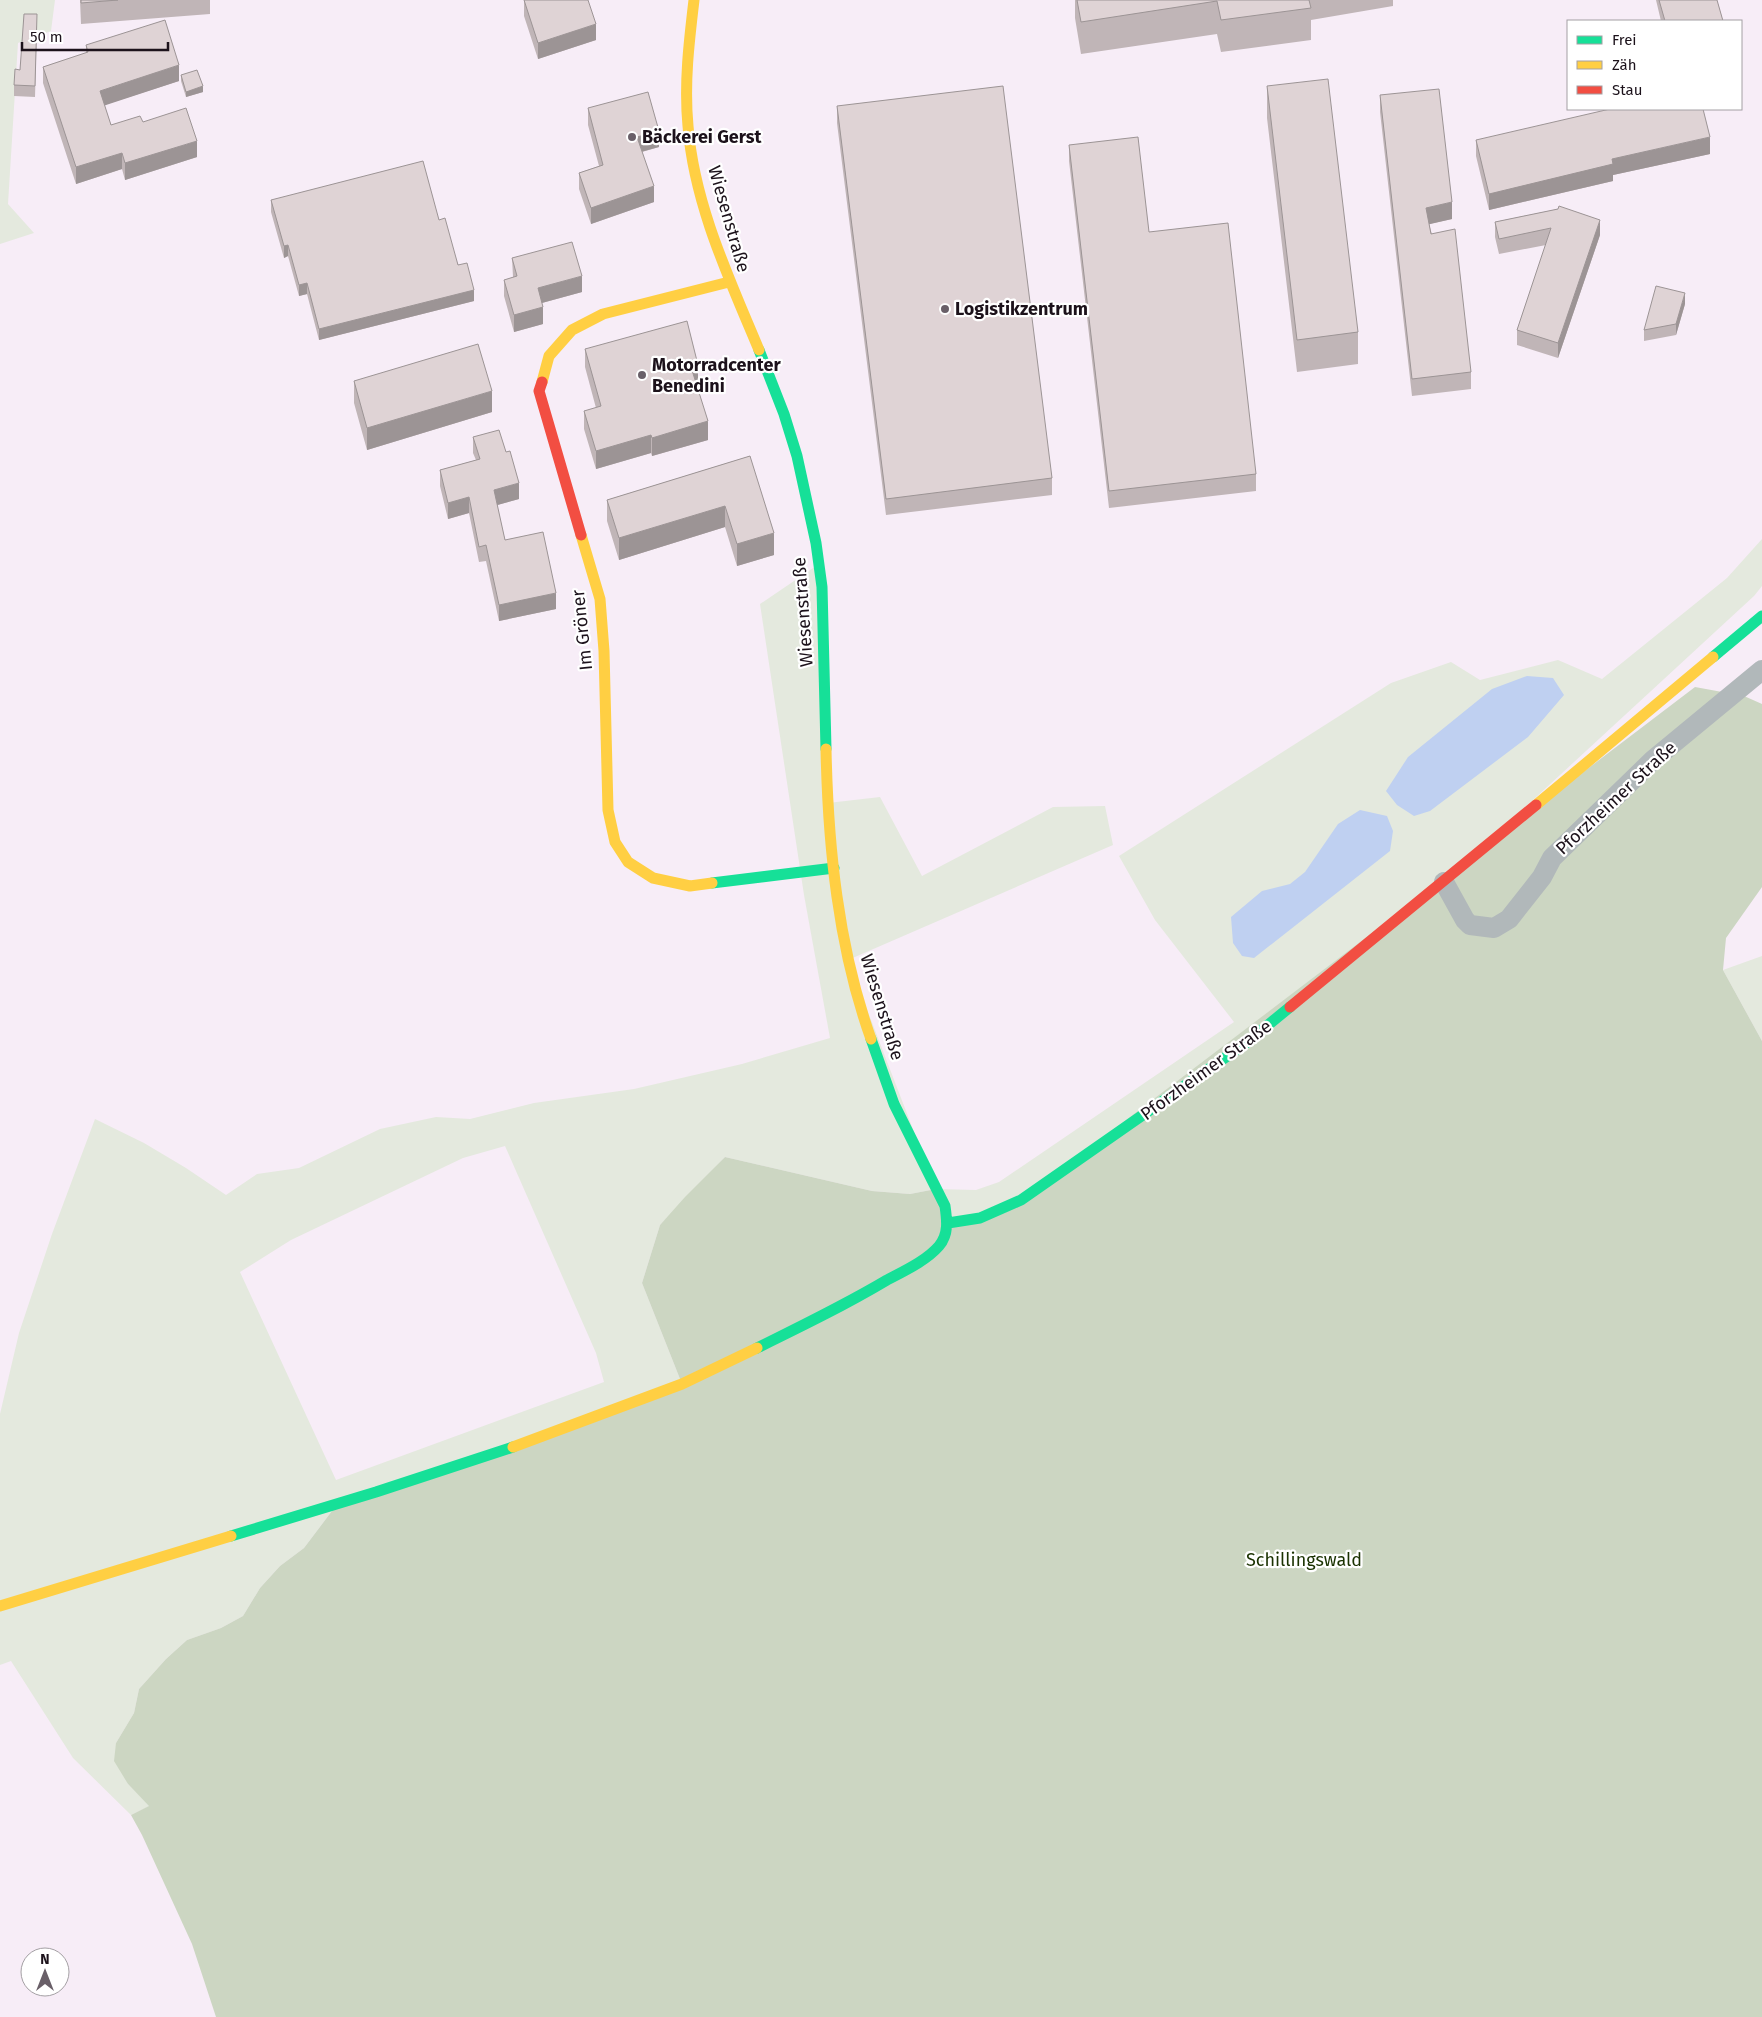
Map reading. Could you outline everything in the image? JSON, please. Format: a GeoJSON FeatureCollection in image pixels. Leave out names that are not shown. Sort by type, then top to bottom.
{"type":"FeatureCollection","features":[{"type":"Feature","properties":{"kind":"street","name":"Wiesenstraße"},"geometry":{"type":"LineString","coordinates":[[694,0],[687,63],[688,128],[698,184],[729,282],[783,414],[806,489],[822,587],[828,804],[834,868],[848,960],[867,1028],[894,1104],[945,1206],[948,1222]]}},
{"type":"Feature","properties":{"kind":"street","name":"Im Gröner"},"geometry":{"type":"LineString","coordinates":[[729,282],[603,314],[572,330],[549,356],[540,391],[600,599],[604,651],[608,810],[615,842],[628,862],[653,878],[690,886],[834,868]]}},
{"type":"Feature","properties":{"kind":"street","name":"Pforzheimer Straße"},"geometry":{"type":"LineString","coordinates":[[948,1222],[980,1218],[1021,1200],[1246,1043],[1444,882],[1762,616]]}},
{"type":"Feature","properties":{"kind":"street","name":"Pforzheimer Straße"},"geometry":{"type":"LineString","coordinates":[[1444,882],[1465,920],[1470,924],[1494,928],[1509,919],[1542,877],[1552,858],[1653,760],[1762,670]]}},
{"type":"Feature","properties":{"kind":"street"},"geometry":{"type":"LineString","coordinates":[[0,1606],[385,1489],[532,1441],[682,1384],[837,1309],[914,1264],[939,1246],[945,1235],[948,1222]]}},
{"type":"Feature","properties":{"kind":"shaded area"},"geometry":{"type":"Polygon","coordinates":[[[0,0],[55,0],[51,31],[18,43],[8,204],[34,233],[0,244],[0,0]]]}},
{"type":"Feature","properties":{"kind":"shaded area"},"geometry":{"type":"Polygon","coordinates":[[[1762,539],[1762,586],[1754,596],[1444,882],[1021,1200],[948,1223],[936,1189],[976,1190],[999,1182],[1234,1022],[1155,920],[1119,856],[1391,683],[1451,662],[1480,680],[1558,660],[1602,679],[1727,578],[1762,539]]]}},
{"type":"Feature","properties":{"kind":"shaded area"},"geometry":{"type":"Polygon","coordinates":[[[819,564],[828,803],[880,797],[922,876],[1053,807],[1105,806],[1113,845],[848,960],[936,1189],[910,1194],[872,1191],[725,1157],[660,1225],[642,1283],[682,1384],[338,1503],[304,1548],[280,1566],[260,1588],[243,1616],[221,1628],[187,1640],[166,1659],[139,1689],[134,1713],[116,1743],[128,1784],[150,1806],[131,1815],[73,1758],[11,1661],[0,1665],[0,1414],[19,1333],[52,1234],[95,1119],[144,1143],[226,1195],[257,1174],[299,1168],[380,1129],[436,1117],[470,1119],[534,1103],[634,1089],[742,1064],[830,1038],[804,895],[760,604],[819,564]],[[505,1146],[463,1158],[291,1240],[240,1272],[336,1480],[604,1382],[596,1353],[505,1146]]]}},
{"type":"Feature","properties":{"kind":"shaded area"},"geometry":{"type":"Polygon","coordinates":[[[1762,956],[1762,1041],[1723,970],[1762,956]]]}},
{"type":"Feature","properties":{"kind":"green space","name":"Schillingswald"},"geometry":{"type":"Polygon","coordinates":[[[1695,687],[1744,696],[1762,704],[1762,887],[1726,938],[1723,970],[1762,1041],[1762,2017],[216,2017],[192,1944],[131,1815],[149,1806],[128,1784],[114,1761],[116,1743],[134,1713],[139,1689],[166,1659],[187,1640],[221,1628],[243,1616],[260,1588],[280,1566],[304,1548],[338,1503],[682,1384],[642,1283],[660,1225],[725,1157],[872,1191],[910,1194],[936,1189],[948,1222],[1021,1200],[1695,687]]]}},
{"type":"Feature","properties":{"kind":"water"},"geometry":{"type":"Polygon","coordinates":[[[1527,676],[1553,678],[1564,695],[1528,737],[1430,811],[1414,816],[1397,805],[1386,791],[1408,757],[1492,689],[1527,676]]]}},
{"type":"Feature","properties":{"kind":"water"},"geometry":{"type":"Polygon","coordinates":[[[1360,810],[1387,816],[1393,831],[1390,851],[1254,958],[1242,956],[1233,943],[1231,917],[1262,891],[1290,884],[1305,872],[1338,824],[1360,810]]]}},
{"type":"Feature","properties":{"kind":"building"},"geometry":{"type":"Polygon","coordinates":[[[81,0],[118,0],[81,3],[81,0]]]}},
{"type":"Feature","properties":{"kind":"building"},"geometry":{"type":"Polygon","coordinates":[[[524,0],[588,0],[596,24],[538,43],[524,0]]]}},
{"type":"Feature","properties":{"kind":"building"},"geometry":{"type":"Polygon","coordinates":[[[1077,0],[1309,0],[1311,8],[1221,20],[1217,1],[1081,22],[1077,0]]]}},
{"type":"Feature","properties":{"kind":"building"},"geometry":{"type":"Polygon","coordinates":[[[1659,0],[1717,0],[1723,20],[1665,20],[1659,0]]]}},
{"type":"Feature","properties":{"kind":"building"},"geometry":{"type":"Polygon","coordinates":[[[24,14],[37,14],[35,86],[14,85],[15,69],[20,70],[24,14]]]}},
{"type":"Feature","properties":{"kind":"building"},"geometry":{"type":"Polygon","coordinates":[[[165,20],[179,65],[100,91],[111,125],[140,116],[143,122],[186,108],[197,141],[125,163],[122,153],[76,167],[43,67],[88,52],[86,45],[165,20]]]}},
{"type":"Feature","properties":{"kind":"building"},"geometry":{"type":"Polygon","coordinates":[[[197,70],[203,86],[186,92],[181,75],[197,70]]]}},
{"type":"Feature","properties":{"kind":"building"},"geometry":{"type":"Polygon","coordinates":[[[1328,79],[1358,332],[1297,340],[1267,86],[1328,79]]]}},
{"type":"Feature","properties":{"kind":"building","name":"Logistikzentrum"},"geometry":{"type":"Polygon","coordinates":[[[1003,86],[1052,478],[886,499],[837,106],[1003,86]]]}},
{"type":"Feature","properties":{"kind":"building"},"geometry":{"type":"Polygon","coordinates":[[[1439,89],[1452,202],[1426,208],[1431,234],[1455,229],[1471,372],[1412,379],[1380,95],[1439,89]]]}},
{"type":"Feature","properties":{"kind":"building"},"geometry":{"type":"Polygon","coordinates":[[[648,92],[659,131],[637,137],[654,186],[591,208],[579,173],[603,165],[588,108],[648,92]]]}},
{"type":"Feature","properties":{"kind":"building"},"geometry":{"type":"Polygon","coordinates":[[[1606,110],[1703,110],[1710,137],[1612,159],[1613,164],[1489,194],[1476,140],[1606,110]]]}},
{"type":"Feature","properties":{"kind":"building"},"geometry":{"type":"Polygon","coordinates":[[[1138,137],[1149,232],[1228,223],[1256,474],[1109,491],[1069,145],[1138,137]]]}},
{"type":"Feature","properties":{"kind":"building"},"geometry":{"type":"Polygon","coordinates":[[[423,161],[439,220],[445,218],[458,265],[467,263],[474,290],[319,329],[307,283],[299,285],[288,245],[284,246],[271,200],[423,161]]]}},
{"type":"Feature","properties":{"kind":"building"},"geometry":{"type":"Polygon","coordinates":[[[1559,206],[1600,220],[1558,343],[1517,330],[1551,228],[1499,239],[1495,222],[1558,209],[1559,206]]]}},
{"type":"Feature","properties":{"kind":"building"},"geometry":{"type":"Polygon","coordinates":[[[572,242],[582,276],[538,288],[543,307],[514,315],[504,280],[517,276],[512,258],[572,242]]]}},
{"type":"Feature","properties":{"kind":"building"},"geometry":{"type":"Polygon","coordinates":[[[1656,286],[1685,293],[1676,324],[1644,330],[1656,286]]]}},
{"type":"Feature","properties":{"kind":"building"},"geometry":{"type":"Polygon","coordinates":[[[687,321],[698,365],[691,367],[708,421],[652,438],[651,435],[596,451],[584,411],[601,406],[585,349],[687,321]]]}},
{"type":"Feature","properties":{"kind":"building"},"geometry":{"type":"Polygon","coordinates":[[[478,344],[492,391],[367,428],[354,381],[478,344]]]}},
{"type":"Feature","properties":{"kind":"building"},"geometry":{"type":"Polygon","coordinates":[[[499,430],[506,452],[510,451],[519,483],[494,490],[505,540],[543,532],[556,593],[499,605],[486,545],[479,547],[469,497],[448,503],[440,470],[480,459],[473,437],[499,430]]]}},
{"type":"Feature","properties":{"kind":"building"},"geometry":{"type":"Polygon","coordinates":[[[750,456],[774,533],[737,544],[725,506],[619,538],[607,500],[750,456]]]}},
{"type":"Feature","properties":{"kind":"traffic: fast"},"geometry":{"type":"LineString","coordinates":[[759,350],[784,414],[797,456],[816,543],[822,587],[826,749]]}},
{"type":"Feature","properties":{"kind":"traffic: fast"},"geometry":{"type":"LineString","coordinates":[[1713,657],[1762,616]]}},
{"type":"Feature","properties":{"kind":"traffic: fast"},"geometry":{"type":"LineString","coordinates":[[712,883],[834,868]]}},
{"type":"Feature","properties":{"kind":"traffic: fast"},"geometry":{"type":"LineString","coordinates":[[948,1223],[980,1218],[1021,1200],[1246,1043],[1290,1007]]}},
{"type":"Feature","properties":{"kind":"traffic: fast"},"geometry":{"type":"LineString","coordinates":[[757,1348],[839,1307],[914,1265],[939,1246],[946,1232],[945,1206],[894,1104],[871,1039]]}},
{"type":"Feature","properties":{"kind":"traffic: fast"},"geometry":{"type":"LineString","coordinates":[[231,1536],[376,1492],[513,1447]]}},
{"type":"Feature","properties":{"kind":"traffic: slow"},"geometry":{"type":"LineString","coordinates":[[694,0],[687,94],[688,126],[697,184],[714,240],[759,350]]}},
{"type":"Feature","properties":{"kind":"traffic: slow"},"geometry":{"type":"LineString","coordinates":[[542,382],[549,356],[572,330],[603,314],[729,282]]}},
{"type":"Feature","properties":{"kind":"traffic: slow"},"geometry":{"type":"LineString","coordinates":[[581,535],[600,599],[604,651],[608,810],[615,842],[628,862],[653,878],[690,886],[712,883]]}},
{"type":"Feature","properties":{"kind":"traffic: slow"},"geometry":{"type":"LineString","coordinates":[[1536,805],[1713,657]]}},
{"type":"Feature","properties":{"kind":"traffic: slow"},"geometry":{"type":"LineString","coordinates":[[826,749],[829,822],[837,896],[850,969],[871,1039]]}},
{"type":"Feature","properties":{"kind":"traffic: slow"},"geometry":{"type":"LineString","coordinates":[[513,1447],[682,1384],[757,1348]]}},
{"type":"Feature","properties":{"kind":"traffic: slow"},"geometry":{"type":"LineString","coordinates":[[0,1606],[231,1536]]}},
{"type":"Feature","properties":{"kind":"traffic: jam"},"geometry":{"type":"LineString","coordinates":[[542,382],[539,391],[581,535]]}},
{"type":"Feature","properties":{"kind":"traffic: jam"},"geometry":{"type":"LineString","coordinates":[[1290,1007],[1536,805]]}},
{"type":"Feature","properties":{"kind":"place","name":"Bäckerei Gerst"},"geometry":{"type":"Point","coordinates":[632,137]}},
{"type":"Feature","properties":{"kind":"place","name":"Logistikzentrum"},"geometry":{"type":"Point","coordinates":[945,309]}},
{"type":"Feature","properties":{"kind":"place","name":"Motorradcenter Benedini"},"geometry":{"type":"Point","coordinates":[642,375]}}]}
